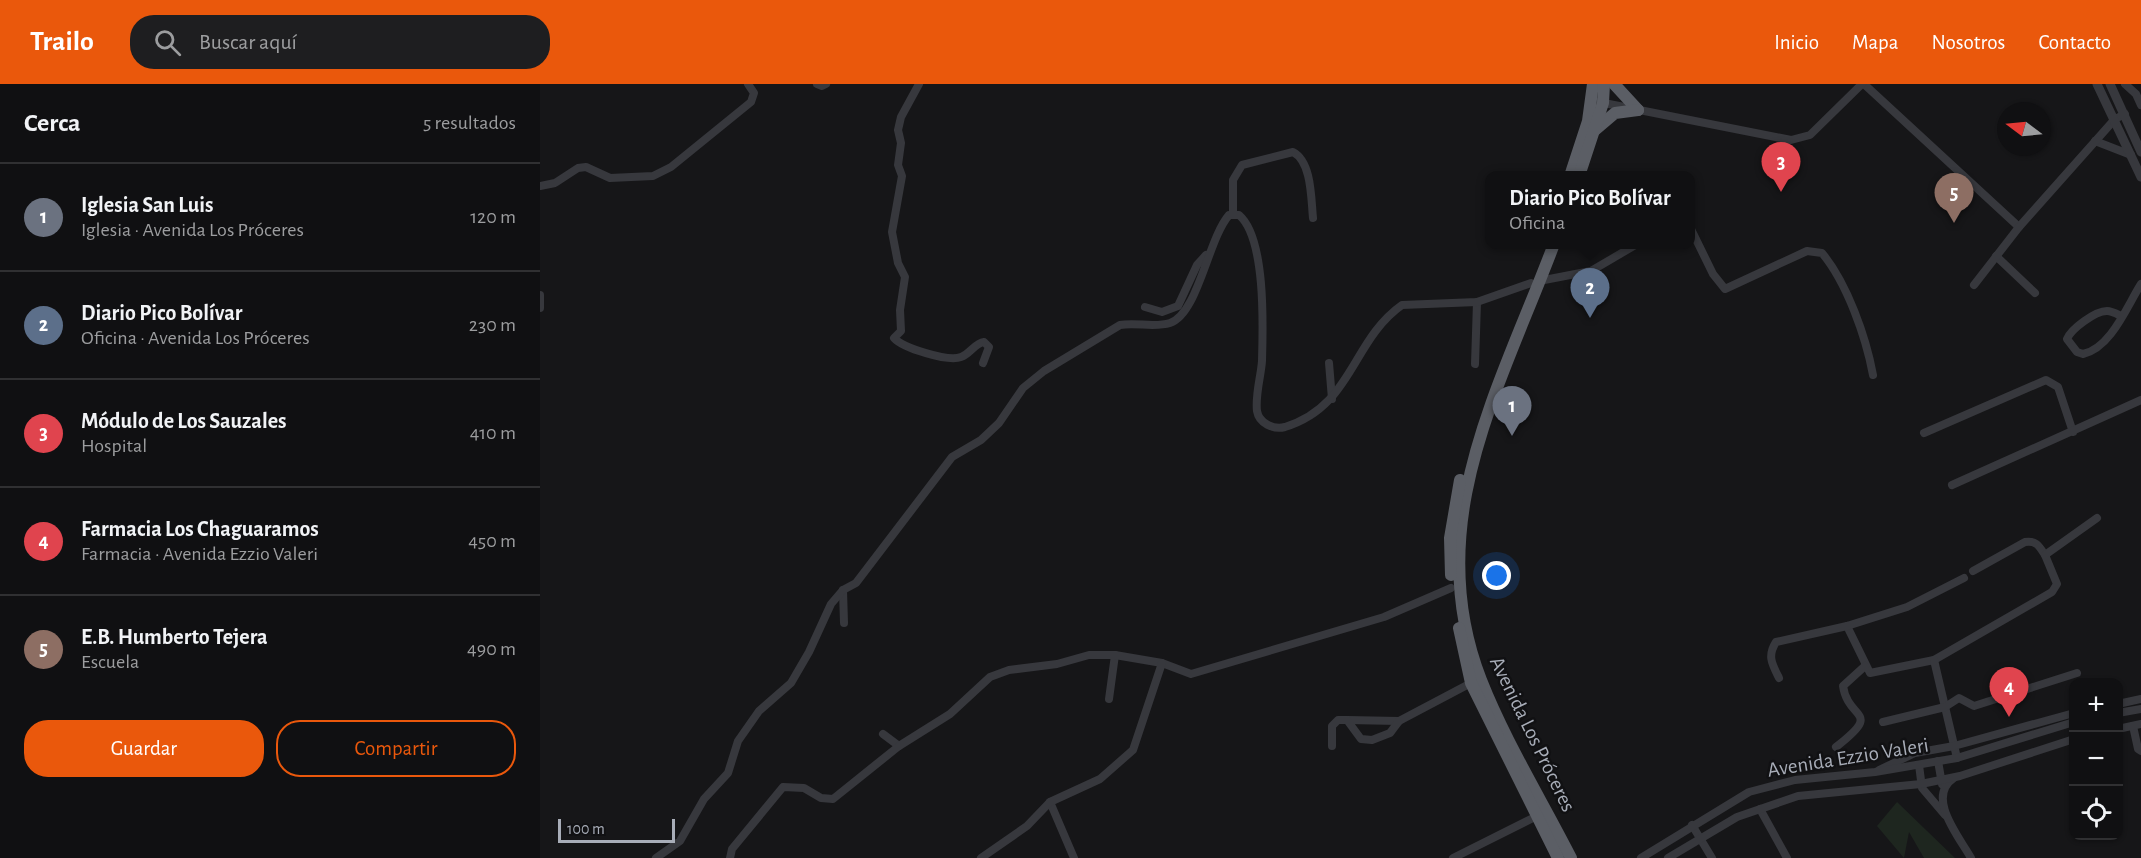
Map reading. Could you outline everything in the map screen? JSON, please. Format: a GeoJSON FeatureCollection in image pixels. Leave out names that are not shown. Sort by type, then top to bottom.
{"type":"FeatureCollection","features":[{"type":"Feature","properties":{"kind":"highway"},"geometry":{"type":"LineString","coordinates":[[1581,171],[1595,130],[1598,102],[1593,84]]}},
{"type":"Feature","properties":{"kind":"highway"},"geometry":{"type":"LineString","coordinates":[[1572,171],[1604,84]]}},
{"type":"Feature","properties":{"kind":"highway"},"geometry":{"type":"LineString","coordinates":[[1614,84],[1638,110]]}},
{"type":"Feature","properties":{"kind":"highway"},"geometry":{"type":"LineString","coordinates":[[1595,130],[1615,113],[1638,110]]}},
{"type":"Feature","properties":{"kind":"highway","name":"Avenida Los Próceres"},"geometry":{"type":"LineString","coordinates":[[1544,249],[1535,282],[1469,473],[1458,533],[1458,588],[1481,679],[1571,858]]}},
{"type":"Feature","properties":{"kind":"highway","name":"Avenida Los Próceres"},"geometry":{"type":"LineString","coordinates":[[1552,249],[1487,395],[1459,483],[1450,538],[1451,588],[1471,683],[1558,858]]}},
{"type":"Feature","properties":{"kind":"street"},"geometry":{"type":"LineString","coordinates":[[540,186],[555,183],[578,168],[586,167],[610,178],[653,176],[671,167],[751,102],[754,93],[748,84]]}},
{"type":"Feature","properties":{"kind":"street"},"geometry":{"type":"LineString","coordinates":[[817,84],[822,86],[826,84]]}},
{"type":"Feature","properties":{"kind":"street"},"geometry":{"type":"LineString","coordinates":[[919,84],[901,117],[898,130],[901,144],[898,165],[902,176],[892,239],[905,278],[900,310],[901,331],[894,338],[918,351],[949,359],[961,357],[979,342],[984,342],[989,346],[983,363]]}},
{"type":"Feature","properties":{"kind":"street"},"geometry":{"type":"LineString","coordinates":[[1598,102],[1791,140],[1810,135],[1863,84],[2019,227]]}},
{"type":"Feature","properties":{"kind":"street"},"geometry":{"type":"LineString","coordinates":[[2097,84],[2141,177]]}},
{"type":"Feature","properties":{"kind":"street"},"geometry":{"type":"LineString","coordinates":[[2110,84],[2141,152]]}},
{"type":"Feature","properties":{"kind":"street"},"geometry":{"type":"LineString","coordinates":[[2125,84],[2136,94],[2141,105]]}},
{"type":"Feature","properties":{"kind":"street"},"geometry":{"type":"LineString","coordinates":[[1974,285],[2019,227],[2115,119],[2125,114]]}},
{"type":"Feature","properties":{"kind":"street"},"geometry":{"type":"LineString","coordinates":[[2095,141],[2131,155]]}},
{"type":"Feature","properties":{"kind":"street"},"geometry":{"type":"LineString","coordinates":[[1233,213],[1233,180],[1242,165],[1293,152],[1299,156],[1305,168],[1313,218]]}},
{"type":"Feature","properties":{"kind":"street"},"geometry":{"type":"LineString","coordinates":[[656,858],[680,841],[704,799],[728,773],[738,741],[759,711],[791,683],[809,652],[831,604],[843,590],[856,583],[952,457],[981,440],[999,423],[1023,388],[1044,371],[1120,325],[1170,323],[1181,317],[1193,296],[1222,222],[1233,213]]}},
{"type":"Feature","properties":{"kind":"street"},"geometry":{"type":"LineString","coordinates":[[1233,213],[1245,220],[1254,246],[1262,297],[1262,362],[1257,410],[1261,421],[1281,428],[1298,422],[1332,399],[1378,326],[1402,304],[1477,302],[1535,282],[1599,268],[1628,249]]}},
{"type":"Feature","properties":{"kind":"street"},"geometry":{"type":"LineString","coordinates":[[1695,237],[1713,274],[1725,289],[1807,251],[1822,253],[1860,323],[1873,375]]}},
{"type":"Feature","properties":{"kind":"street"},"geometry":{"type":"LineString","coordinates":[[1145,307],[1162,312],[1171,311],[1178,306],[1197,265],[1209,252]]}},
{"type":"Feature","properties":{"kind":"street"},"geometry":{"type":"LineString","coordinates":[[1996,256],[2035,293]]}},
{"type":"Feature","properties":{"kind":"street"},"geometry":{"type":"LineString","coordinates":[[2121,316],[2108,311],[2098,313],[2070,332],[2067,339],[2069,344],[2077,352],[2090,352],[2110,333],[2121,316],[2141,284]]}},
{"type":"Feature","properties":{"kind":"street"},"geometry":{"type":"LineString","coordinates":[[540,295],[540,308]]}},
{"type":"Feature","properties":{"kind":"street"},"geometry":{"type":"LineString","coordinates":[[1475,364],[1477,302]]}},
{"type":"Feature","properties":{"kind":"street"},"geometry":{"type":"LineString","coordinates":[[1329,363],[1332,399]]}},
{"type":"Feature","properties":{"kind":"street"},"geometry":{"type":"LineString","coordinates":[[1924,433],[2046,380],[2058,387],[2073,432]]}},
{"type":"Feature","properties":{"kind":"street"},"geometry":{"type":"LineString","coordinates":[[1952,485],[2141,400]]}},
{"type":"Feature","properties":{"kind":"street"},"geometry":{"type":"LineString","coordinates":[[2045,555],[2097,518]]}},
{"type":"Feature","properties":{"kind":"street"},"geometry":{"type":"LineString","coordinates":[[1847,626],[1865,666],[1870,674],[1875,674],[1934,660],[2052,592],[2056,584],[2045,555],[2039,545],[2032,541],[2025,542],[1973,571]]}},
{"type":"Feature","properties":{"kind":"street"},"geometry":{"type":"LineString","coordinates":[[1779,678],[1770,659],[1770,650],[1776,642],[1847,626],[1906,607],[1964,578]]}},
{"type":"Feature","properties":{"kind":"street"},"geometry":{"type":"LineString","coordinates":[[730,858],[732,849],[783,787],[804,788],[821,798],[833,799],[899,746],[951,714],[990,677],[1009,670],[1057,664],[1089,656],[1115,655],[1162,663],[1191,674],[1384,617],[1451,588]]}},
{"type":"Feature","properties":{"kind":"street"},"geometry":{"type":"LineString","coordinates":[[843,590],[844,623]]}},
{"type":"Feature","properties":{"kind":"street"},"geometry":{"type":"LineString","coordinates":[[1108,699],[1115,655]]}},
{"type":"Feature","properties":{"kind":"street"},"geometry":{"type":"LineString","coordinates":[[1934,660],[1957,758]]}},
{"type":"Feature","properties":{"kind":"street"},"geometry":{"type":"LineString","coordinates":[[981,858],[1028,826],[1050,802],[1100,779],[1132,750],[1162,663]]}},
{"type":"Feature","properties":{"kind":"street"},"geometry":{"type":"LineString","coordinates":[[1836,747],[1858,730],[1862,722],[1861,715],[1844,692],[1843,686],[1865,666]]}},
{"type":"Feature","properties":{"kind":"street"},"geometry":{"type":"LineString","coordinates":[[1883,722],[1945,707],[1959,698],[1974,706],[2077,673]]}},
{"type":"Feature","properties":{"kind":"street"},"geometry":{"type":"LineString","coordinates":[[1347,720],[1360,739],[1372,740],[1390,733],[1399,722],[1471,683]]}},
{"type":"Feature","properties":{"kind":"street"},"geometry":{"type":"LineString","coordinates":[[2123,703],[2141,699]]}},
{"type":"Feature","properties":{"kind":"street"},"geometry":{"type":"LineString","coordinates":[[2123,712],[2141,710]]}},
{"type":"Feature","properties":{"kind":"street"},"geometry":{"type":"LineString","coordinates":[[1875,772],[1915,753],[1954,746],[2069,714]]}},
{"type":"Feature","properties":{"kind":"street"},"geometry":{"type":"LineString","coordinates":[[2045,719],[2049,729]]}},
{"type":"Feature","properties":{"kind":"street"},"geometry":{"type":"LineString","coordinates":[[1332,746],[1332,726],[1338,720],[1399,722]]}},
{"type":"Feature","properties":{"kind":"street","name":"Avenida Ezzio Valeri"},"geometry":{"type":"LineString","coordinates":[[1641,858],[1749,792],[1795,780],[1875,772],[1957,758],[2069,723]]}},
{"type":"Feature","properties":{"kind":"street"},"geometry":{"type":"LineString","coordinates":[[2137,725],[2138,749],[2141,751]]}},
{"type":"Feature","properties":{"kind":"street"},"geometry":{"type":"LineString","coordinates":[[883,734],[899,746]]}},
{"type":"Feature","properties":{"kind":"street","name":"Avenida Ezzio Valeri"},"geometry":{"type":"LineString","coordinates":[[1668,858],[1737,818],[1798,796],[1942,780],[2069,740]]}},
{"type":"Feature","properties":{"kind":"street"},"geometry":{"type":"LineString","coordinates":[[1938,761],[1944,791],[1942,803],[1947,817],[1971,858]]}},
{"type":"Feature","properties":{"kind":"street"},"geometry":{"type":"LineString","coordinates":[[1919,765],[1921,784],[1926,794],[1947,817]]}},
{"type":"Feature","properties":{"kind":"street"},"geometry":{"type":"LineString","coordinates":[[1944,791],[1952,779],[1960,776]]}},
{"type":"Feature","properties":{"kind":"street"},"geometry":{"type":"LineString","coordinates":[[1050,802],[1074,858]]}},
{"type":"Feature","properties":{"kind":"street"},"geometry":{"type":"LineString","coordinates":[[1760,809],[1787,858]]}},
{"type":"Feature","properties":{"kind":"street"},"geometry":{"type":"LineString","coordinates":[[1453,858],[1537,816]]}},
{"type":"Feature","properties":{"kind":"street"},"geometry":{"type":"LineString","coordinates":[[1692,825],[1712,858]]}},
{"type":"Feature","properties":{"kind":"shaded area"},"geometry":{"type":"Polygon","coordinates":[[[1897,802],[1955,858],[1924,858],[1909,832],[1904,858],[1877,826],[1897,802]]]}},
{"type":"Feature","properties":{"kind":"place","name":"Módulo de Los Sauzales"},"geometry":{"type":"Point","coordinates":[1781,192]}},
{"type":"Feature","properties":{"kind":"place","name":"E.B. Humberto Tejera"},"geometry":{"type":"Point","coordinates":[1954,223]}},
{"type":"Feature","properties":{"kind":"place","name":"Diario Pico Bolívar"},"geometry":{"type":"Point","coordinates":[1590,318]}},
{"type":"Feature","properties":{"kind":"place","name":"Iglesia San Luis"},"geometry":{"type":"Point","coordinates":[1512,436]}},
{"type":"Feature","properties":{"kind":"place","name":"Farmacia Los Chaguaramos"},"geometry":{"type":"Point","coordinates":[2009,717]}}]}
